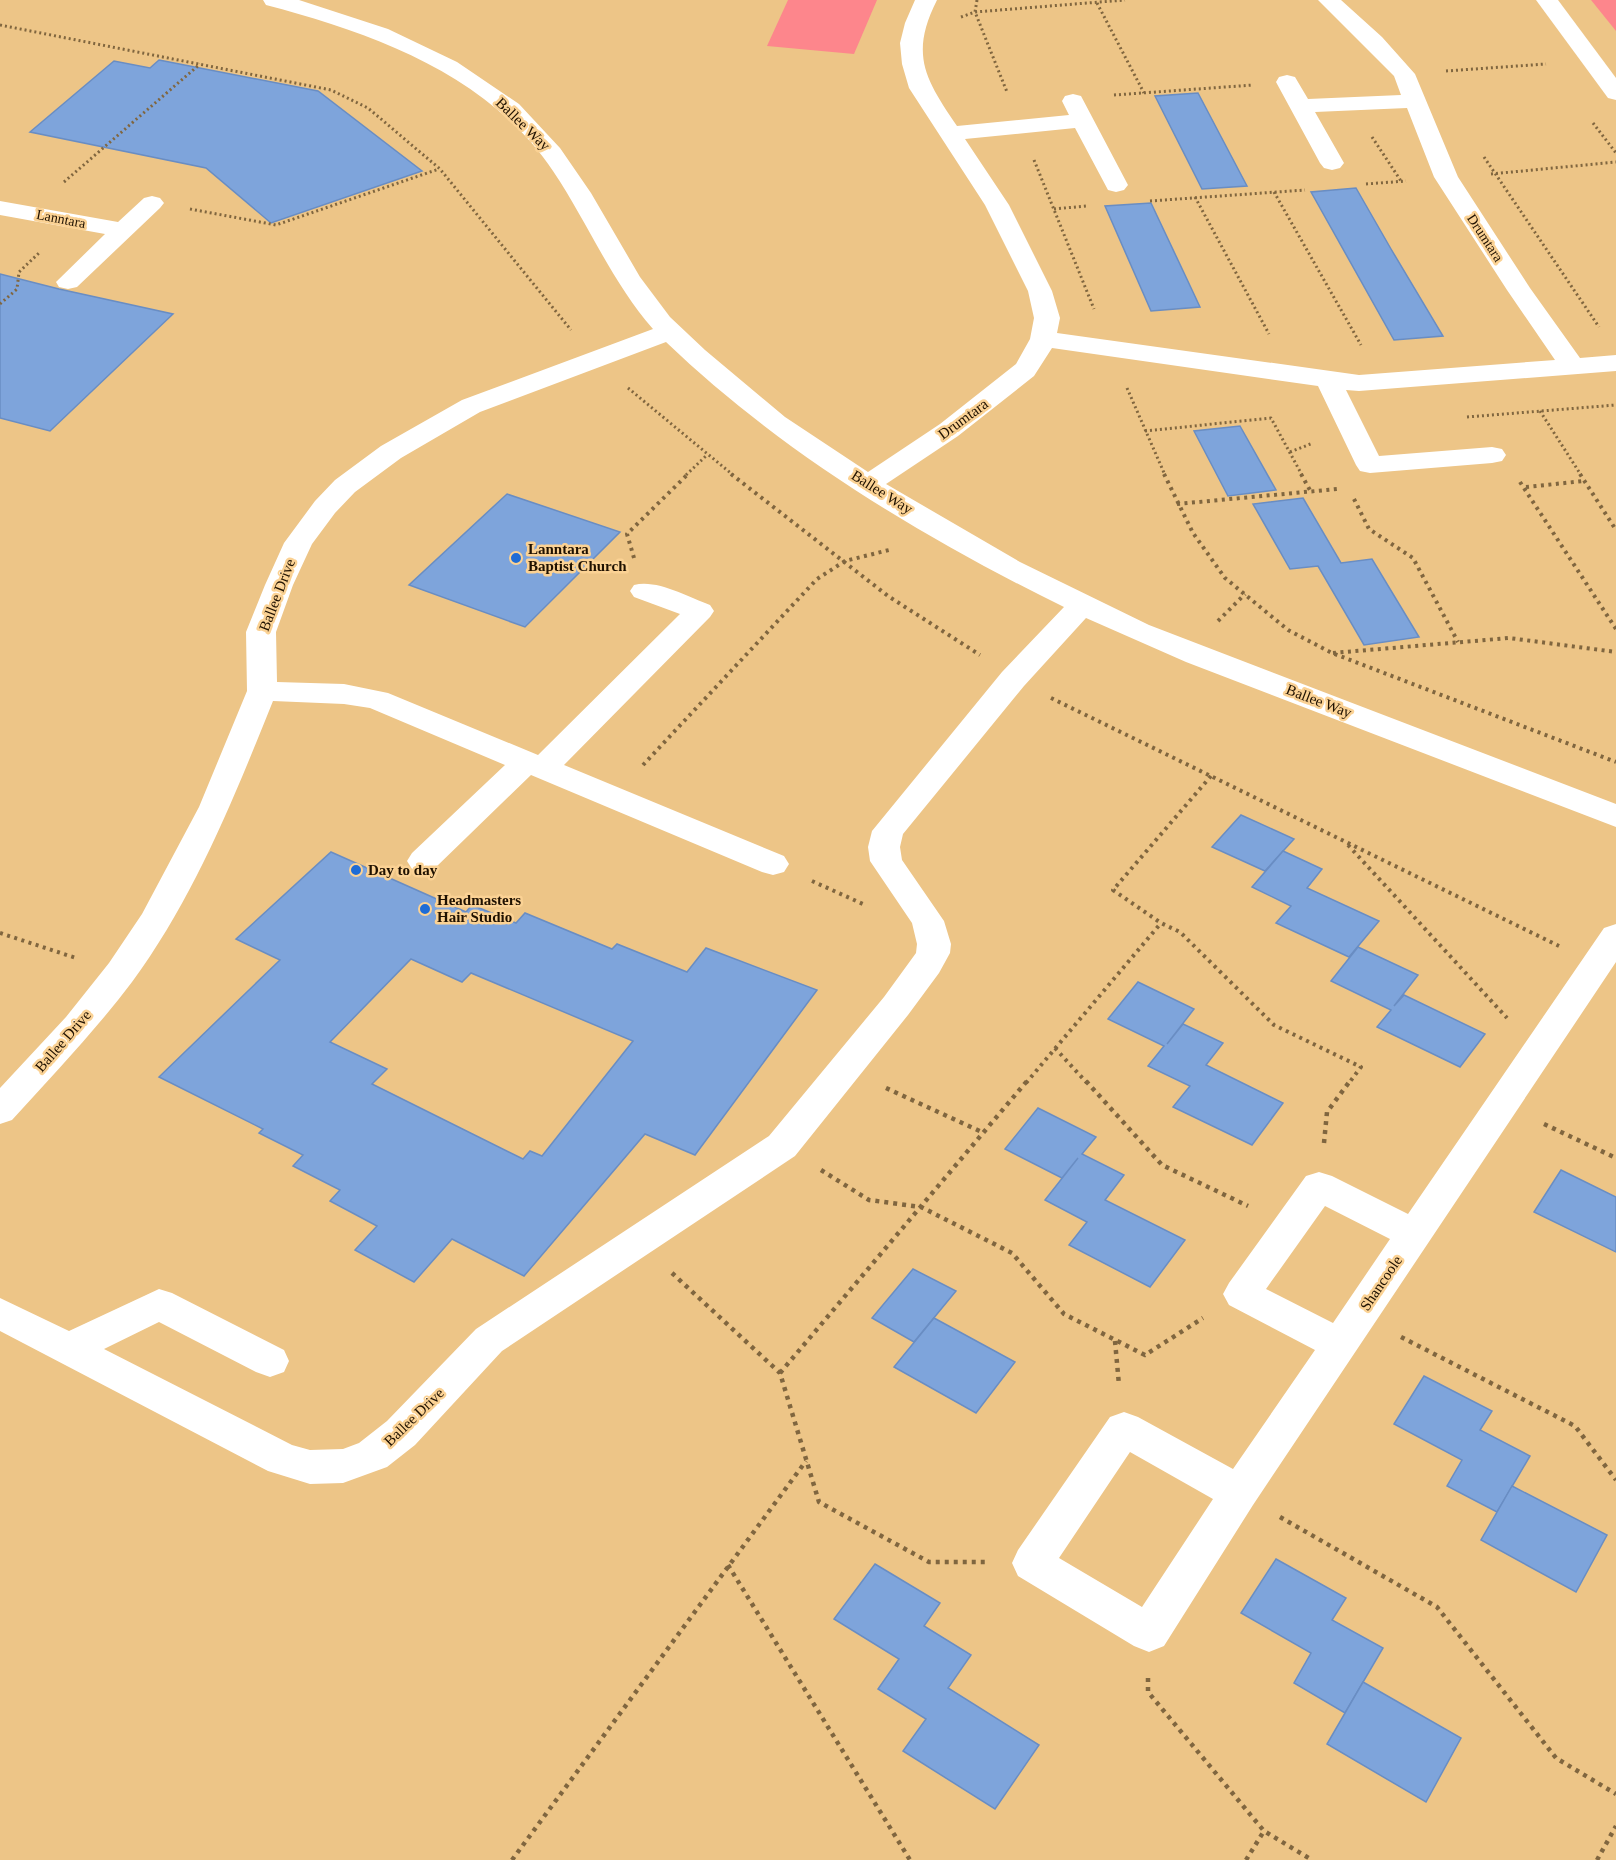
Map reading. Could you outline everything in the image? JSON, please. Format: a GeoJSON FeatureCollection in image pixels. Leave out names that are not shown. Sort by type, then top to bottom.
{"type":"FeatureCollection","features":[{"type":"Feature","properties":{"kind":"street","name":"Ballee Way"},"geometry":{"type":"LineString","coordinates":[[274,0],[351,21],[411,45],[475,83],[515,112],[558,158],[639,295],[668,332],[798,439],[868,484],[951,534],[1082,605],[1186,651],[1511,773],[1616,816]]}},
{"type":"Feature","properties":{"kind":"street","name":"Drumtara"},"geometry":{"type":"LineString","coordinates":[[868,484],[949,430],[1004,389],[1025,370],[1036,355],[1043,339],[1047,318],[1040,291],[997,205],[920,88],[910,50],[913,25],[926,0]]}},
{"type":"Feature","properties":{"kind":"street","name":"Drumtara"},"geometry":{"type":"LineString","coordinates":[[1329,0],[1393,60],[1409,83],[1446,177],[1573,367]]}},
{"type":"Feature","properties":{"kind":"street"},"geometry":{"type":"LineString","coordinates":[[1547,0],[1616,93]]}},
{"type":"Feature","properties":{"kind":"street"},"geometry":{"type":"LineString","coordinates":[[1287,82],[1332,162]]}},
{"type":"Feature","properties":{"kind":"street"},"geometry":{"type":"LineString","coordinates":[[1072,98],[1116,185]]}},
{"type":"Feature","properties":{"kind":"street"},"geometry":{"type":"LineString","coordinates":[[1301,106],[1415,101]]}},
{"type":"Feature","properties":{"kind":"street"},"geometry":{"type":"LineString","coordinates":[[951,134],[1082,120]]}},
{"type":"Feature","properties":{"kind":"street"},"geometry":{"type":"LineString","coordinates":[[68,282],[152,202]]}},
{"type":"Feature","properties":{"kind":"street","name":"Lanntara"},"geometry":{"type":"LineString","coordinates":[[0,208],[122,230]]}},
{"type":"Feature","properties":{"kind":"street","name":"Ballee Drive"},"geometry":{"type":"LineString","coordinates":[[0,1111],[78,1026],[121,972],[156,919],[215,807],[262,691],[261,632],[298,543],[310,525],[345,486],[391,452],[471,406],[668,332]]}},
{"type":"Feature","properties":{"kind":"street"},"geometry":{"type":"LineString","coordinates":[[1043,339],[1328,380],[1382,382],[1616,363]]}},
{"type":"Feature","properties":{"kind":"street"},"geometry":{"type":"LineString","coordinates":[[1328,380],[1370,465],[1492,455]]}},
{"type":"Feature","properties":{"kind":"street"},"geometry":{"type":"LineString","coordinates":[[423,861],[534,765],[700,611],[644,591]]}},
{"type":"Feature","properties":{"kind":"street"},"geometry":{"type":"LineString","coordinates":[[932,934],[928,921],[886,861],[884,847],[888,831],[1006,688],[1082,605]]}},
{"type":"Feature","properties":{"kind":"street"},"geometry":{"type":"LineString","coordinates":[[262,691],[344,694],[377,700],[773,864]]}},
{"type":"Feature","properties":{"kind":"street","name":"Ballee Drive"},"geometry":{"type":"LineString","coordinates":[[0,1312],[282,1460],[310,1467],[344,1466],[373,1455],[401,1433],[489,1340],[782,1146],[927,965],[933,953],[932,934]]}},
{"type":"Feature","properties":{"kind":"street","name":"Shancoole"},"geometry":{"type":"LineString","coordinates":[[1149,1633],[1239,1493],[1616,936]]}},
{"type":"Feature","properties":{"kind":"street"},"geometry":{"type":"LineString","coordinates":[[1349,1330],[1242,1294],[1319,1186],[1413,1234]]}},
{"type":"Feature","properties":{"kind":"street"},"geometry":{"type":"LineString","coordinates":[[69,1348],[159,1304],[270,1361]]}},
{"type":"Feature","properties":{"kind":"street"},"geometry":{"type":"LineString","coordinates":[[1149,1633],[1032,1563],[1124,1429],[1239,1493]]}},
{"type":"Feature","properties":{"kind":"path"},"geometry":{"type":"LineString","coordinates":[[977,0],[975,12],[1020,127],[1177,504],[1193,533],[1225,578],[1288,630],[1332,653],[1616,762]]}},
{"type":"Feature","properties":{"kind":"path"},"geometry":{"type":"LineString","coordinates":[[975,12],[1125,0]]}},
{"type":"Feature","properties":{"kind":"path"},"geometry":{"type":"LineString","coordinates":[[1097,3],[1144,93]]}},
{"type":"Feature","properties":{"kind":"path"},"geometry":{"type":"LineString","coordinates":[[69,188],[59,186],[200,64]]}},
{"type":"Feature","properties":{"kind":"path"},"geometry":{"type":"LineString","coordinates":[[1449,71],[1549,64]]}},
{"type":"Feature","properties":{"kind":"path"},"geometry":{"type":"LineString","coordinates":[[1072,98],[1287,82]]}},
{"type":"Feature","properties":{"kind":"path"},"geometry":{"type":"LineString","coordinates":[[1484,157],[1604,335],[1553,339]]}},
{"type":"Feature","properties":{"kind":"path"},"geometry":{"type":"LineString","coordinates":[[1495,174],[1616,162]]}},
{"type":"Feature","properties":{"kind":"path"},"geometry":{"type":"LineString","coordinates":[[152,202],[276,225],[440,169]]}},
{"type":"Feature","properties":{"kind":"path"},"geometry":{"type":"LineString","coordinates":[[1356,186],[1400,181]]}},
{"type":"Feature","properties":{"kind":"path"},"geometry":{"type":"LineString","coordinates":[[1173,199],[1309,189]]}},
{"type":"Feature","properties":{"kind":"path"},"geometry":{"type":"LineString","coordinates":[[1274,192],[1382,382]]}},
{"type":"Feature","properties":{"kind":"path"},"geometry":{"type":"LineString","coordinates":[[1195,197],[1274,343]]}},
{"type":"Feature","properties":{"kind":"path"},"geometry":{"type":"LineString","coordinates":[[1616,405],[1478,416],[1492,455],[1526,487],[1616,629]]}},
{"type":"Feature","properties":{"kind":"path"},"geometry":{"type":"LineString","coordinates":[[1531,408],[1540,411],[1616,530]]}},
{"type":"Feature","properties":{"kind":"path"},"geometry":{"type":"LineString","coordinates":[[1146,431],[1271,418],[1311,492]]}},
{"type":"Feature","properties":{"kind":"path"},"geometry":{"type":"LineString","coordinates":[[644,591],[627,534],[707,455]]}},
{"type":"Feature","properties":{"kind":"path"},"geometry":{"type":"LineString","coordinates":[[1370,465],[1353,488],[1354,501],[1369,529],[1413,558],[1458,642]]}},
{"type":"Feature","properties":{"kind":"path"},"geometry":{"type":"LineString","coordinates":[[1526,487],[1585,481]]}},
{"type":"Feature","properties":{"kind":"path"},"geometry":{"type":"LineString","coordinates":[[1177,504],[1353,488]]}},
{"type":"Feature","properties":{"kind":"path"},"geometry":{"type":"LineString","coordinates":[[613,798],[817,579],[845,561],[951,534]]}},
{"type":"Feature","properties":{"kind":"path"},"geometry":{"type":"LineString","coordinates":[[1332,653],[1509,638],[1616,652]]}},
{"type":"Feature","properties":{"kind":"path"},"geometry":{"type":"LineString","coordinates":[[1211,776],[1113,890],[1161,923],[1180,932],[1274,1025],[1361,1066],[1327,1112],[1319,1186]]}},
{"type":"Feature","properties":{"kind":"path"},"geometry":{"type":"LineString","coordinates":[[1346,842],[1537,1052]]}},
{"type":"Feature","properties":{"kind":"path"},"geometry":{"type":"LineString","coordinates":[[773,864],[932,934]]}},
{"type":"Feature","properties":{"kind":"path"},"geometry":{"type":"LineString","coordinates":[[780,1373],[1161,923]]}},
{"type":"Feature","properties":{"kind":"path"},"geometry":{"type":"LineString","coordinates":[[0,933],[121,972]]}},
{"type":"Feature","properties":{"kind":"path"},"geometry":{"type":"LineString","coordinates":[[1055,1048],[1162,1165],[1291,1226]]}},
{"type":"Feature","properties":{"kind":"path"},"geometry":{"type":"LineString","coordinates":[[844,1070],[984,1132]]}},
{"type":"Feature","properties":{"kind":"path"},"geometry":{"type":"LineString","coordinates":[[1502,1104],[1616,1158]]}},
{"type":"Feature","properties":{"kind":"path"},"geometry":{"type":"LineString","coordinates":[[782,1146],[869,1200],[921,1207],[1012,1253],[1064,1314],[1145,1355],[1242,1294]]}},
{"type":"Feature","properties":{"kind":"path"},"geometry":{"type":"LineString","coordinates":[[638,1241],[780,1373],[819,1502],[929,1562],[1032,1563]]}},
{"type":"Feature","properties":{"kind":"path"},"geometry":{"type":"LineString","coordinates":[[1349,1330],[1575,1426],[1616,1480]]}},
{"type":"Feature","properties":{"kind":"path"},"geometry":{"type":"LineString","coordinates":[[512,1860],[806,1460]]}},
{"type":"Feature","properties":{"kind":"path"},"geometry":{"type":"LineString","coordinates":[[1239,1493],[1437,1607],[1556,1758],[1616,1794]]}},
{"type":"Feature","properties":{"kind":"path"},"geometry":{"type":"LineString","coordinates":[[728,1566],[910,1860]]}},
{"type":"Feature","properties":{"kind":"path"},"geometry":{"type":"LineString","coordinates":[[1149,1633],[1148,1692],[1264,1830],[1312,1860]]}},
{"type":"Feature","properties":{"kind":"path"},"geometry":{"type":"LineString","coordinates":[[1597,1860],[1616,1826]]}},
{"type":"Feature","properties":{"kind":"path"},"geometry":{"type":"LineString","coordinates":[[1246,1860],[1264,1830]]}},
{"type":"Feature","properties":{"kind":"shaded area"},"geometry":{"type":"Polygon","coordinates":[[[788,0],[877,0],[854,54],[767,46],[788,0]]]}},
{"type":"Feature","properties":{"kind":"shaded area"},"geometry":{"type":"Polygon","coordinates":[[[1591,0],[1616,0],[1616,31],[1591,0]]]}},
{"type":"Feature","properties":{"kind":"building"},"geometry":{"type":"Polygon","coordinates":[[[159,60],[318,91],[422,171],[271,223],[206,168],[30,132],[114,61],[150,68],[159,60]]]}},
{"type":"Feature","properties":{"kind":"building"},"geometry":{"type":"Polygon","coordinates":[[[1198,93],[1247,186],[1202,189],[1155,96],[1198,93]]]}},
{"type":"Feature","properties":{"kind":"building"},"geometry":{"type":"Polygon","coordinates":[[[1356,188],[1443,336],[1394,340],[1311,192],[1356,188]]]}},
{"type":"Feature","properties":{"kind":"building"},"geometry":{"type":"Polygon","coordinates":[[[1151,203],[1200,307],[1151,311],[1105,206],[1151,203]]]}},
{"type":"Feature","properties":{"kind":"building"},"geometry":{"type":"Polygon","coordinates":[[[0,274],[173,314],[50,431],[0,418],[0,274]]]}},
{"type":"Feature","properties":{"kind":"building"},"geometry":{"type":"Polygon","coordinates":[[[1240,426],[1276,490],[1228,496],[1194,431],[1240,426]]]}},
{"type":"Feature","properties":{"kind":"building","name":"Lanntara Baptist Church"},"geometry":{"type":"Polygon","coordinates":[[[507,494],[620,532],[525,627],[409,585],[507,494]]]}},
{"type":"Feature","properties":{"kind":"building"},"geometry":{"type":"Polygon","coordinates":[[[1303,498],[1341,563],[1372,559],[1419,637],[1364,645],[1318,566],[1290,569],[1253,504],[1303,498]]]}},
{"type":"Feature","properties":{"kind":"building"},"geometry":{"type":"Polygon","coordinates":[[[1241,815],[1294,839],[1265,871],[1212,847],[1241,815]]]}},
{"type":"Feature","properties":{"kind":"building"},"geometry":{"type":"Polygon","coordinates":[[[1283,851],[1322,869],[1307,888],[1379,921],[1349,957],[1276,923],[1291,906],[1252,887],[1283,851]]]}},
{"type":"Feature","properties":{"kind":"building"},"geometry":{"type":"Polygon","coordinates":[[[331,852],[466,912],[472,905],[516,923],[525,913],[612,949],[617,944],[687,972],[706,948],[817,990],[695,1155],[645,1134],[524,1276],[452,1239],[414,1282],[355,1250],[377,1226],[330,1201],[340,1190],[293,1166],[303,1155],[259,1133],[263,1129],[159,1077],[280,960],[236,939],[331,852]],[[411,959],[330,1042],[387,1069],[372,1084],[523,1159],[530,1151],[542,1156],[633,1041],[471,973],[462,982],[411,959]]]}},
{"type":"Feature","properties":{"kind":"building"},"geometry":{"type":"Polygon","coordinates":[[[1358,947],[1418,975],[1394,1006],[1404,995],[1485,1034],[1460,1067],[1377,1027],[1391,1010],[1331,981],[1358,947]]]}},
{"type":"Feature","properties":{"kind":"building"},"geometry":{"type":"Polygon","coordinates":[[[1138,982],[1194,1009],[1167,1044],[1183,1024],[1223,1043],[1206,1065],[1283,1103],[1252,1145],[1173,1107],[1190,1086],[1148,1066],[1164,1046],[1108,1019],[1138,982]]]}},
{"type":"Feature","properties":{"kind":"building"},"geometry":{"type":"Polygon","coordinates":[[[1038,1108],[1096,1137],[1082,1154],[1124,1175],[1105,1200],[1185,1240],[1150,1287],[1069,1245],[1087,1222],[1045,1200],[1078,1158],[1062,1178],[1005,1149],[1038,1108]]]}},
{"type":"Feature","properties":{"kind":"building"},"geometry":{"type":"Polygon","coordinates":[[[1561,1170],[1616,1197],[1616,1252],[1534,1212],[1561,1170]]]}},
{"type":"Feature","properties":{"kind":"building"},"geometry":{"type":"Polygon","coordinates":[[[913,1269],[956,1291],[914,1342],[872,1318],[913,1269]]]}},
{"type":"Feature","properties":{"kind":"building"},"geometry":{"type":"Polygon","coordinates":[[[934,1318],[1015,1362],[976,1413],[894,1367],[934,1318]]]}},
{"type":"Feature","properties":{"kind":"building"},"geometry":{"type":"Polygon","coordinates":[[[1424,1376],[1492,1411],[1480,1430],[1530,1456],[1497,1512],[1447,1486],[1462,1460],[1394,1424],[1424,1376]]]}},
{"type":"Feature","properties":{"kind":"building"},"geometry":{"type":"Polygon","coordinates":[[[1512,1486],[1607,1535],[1576,1592],[1481,1540],[1512,1486]]]}},
{"type":"Feature","properties":{"kind":"building"},"geometry":{"type":"Polygon","coordinates":[[[1276,1559],[1346,1598],[1332,1620],[1383,1648],[1345,1713],[1294,1683],[1311,1653],[1241,1613],[1276,1559]]]}},
{"type":"Feature","properties":{"kind":"building"},"geometry":{"type":"Polygon","coordinates":[[[875,1564],[940,1603],[924,1626],[971,1655],[948,1688],[1039,1745],[995,1809],[903,1751],[926,1719],[878,1689],[899,1659],[834,1619],[875,1564]]]}},
{"type":"Feature","properties":{"kind":"building"},"geometry":{"type":"Polygon","coordinates":[[[1363,1682],[1461,1738],[1426,1802],[1327,1744],[1363,1682]]]}},
{"type":"Feature","properties":{"kind":"place","name":"Lanntara Baptist Church"},"geometry":{"type":"Point","coordinates":[516,558]}},
{"type":"Feature","properties":{"kind":"place","name":"Day to day"},"geometry":{"type":"Point","coordinates":[356,870]}},
{"type":"Feature","properties":{"kind":"place","name":"Headmasters Hair Studio"},"geometry":{"type":"Point","coordinates":[425,909]}}]}
